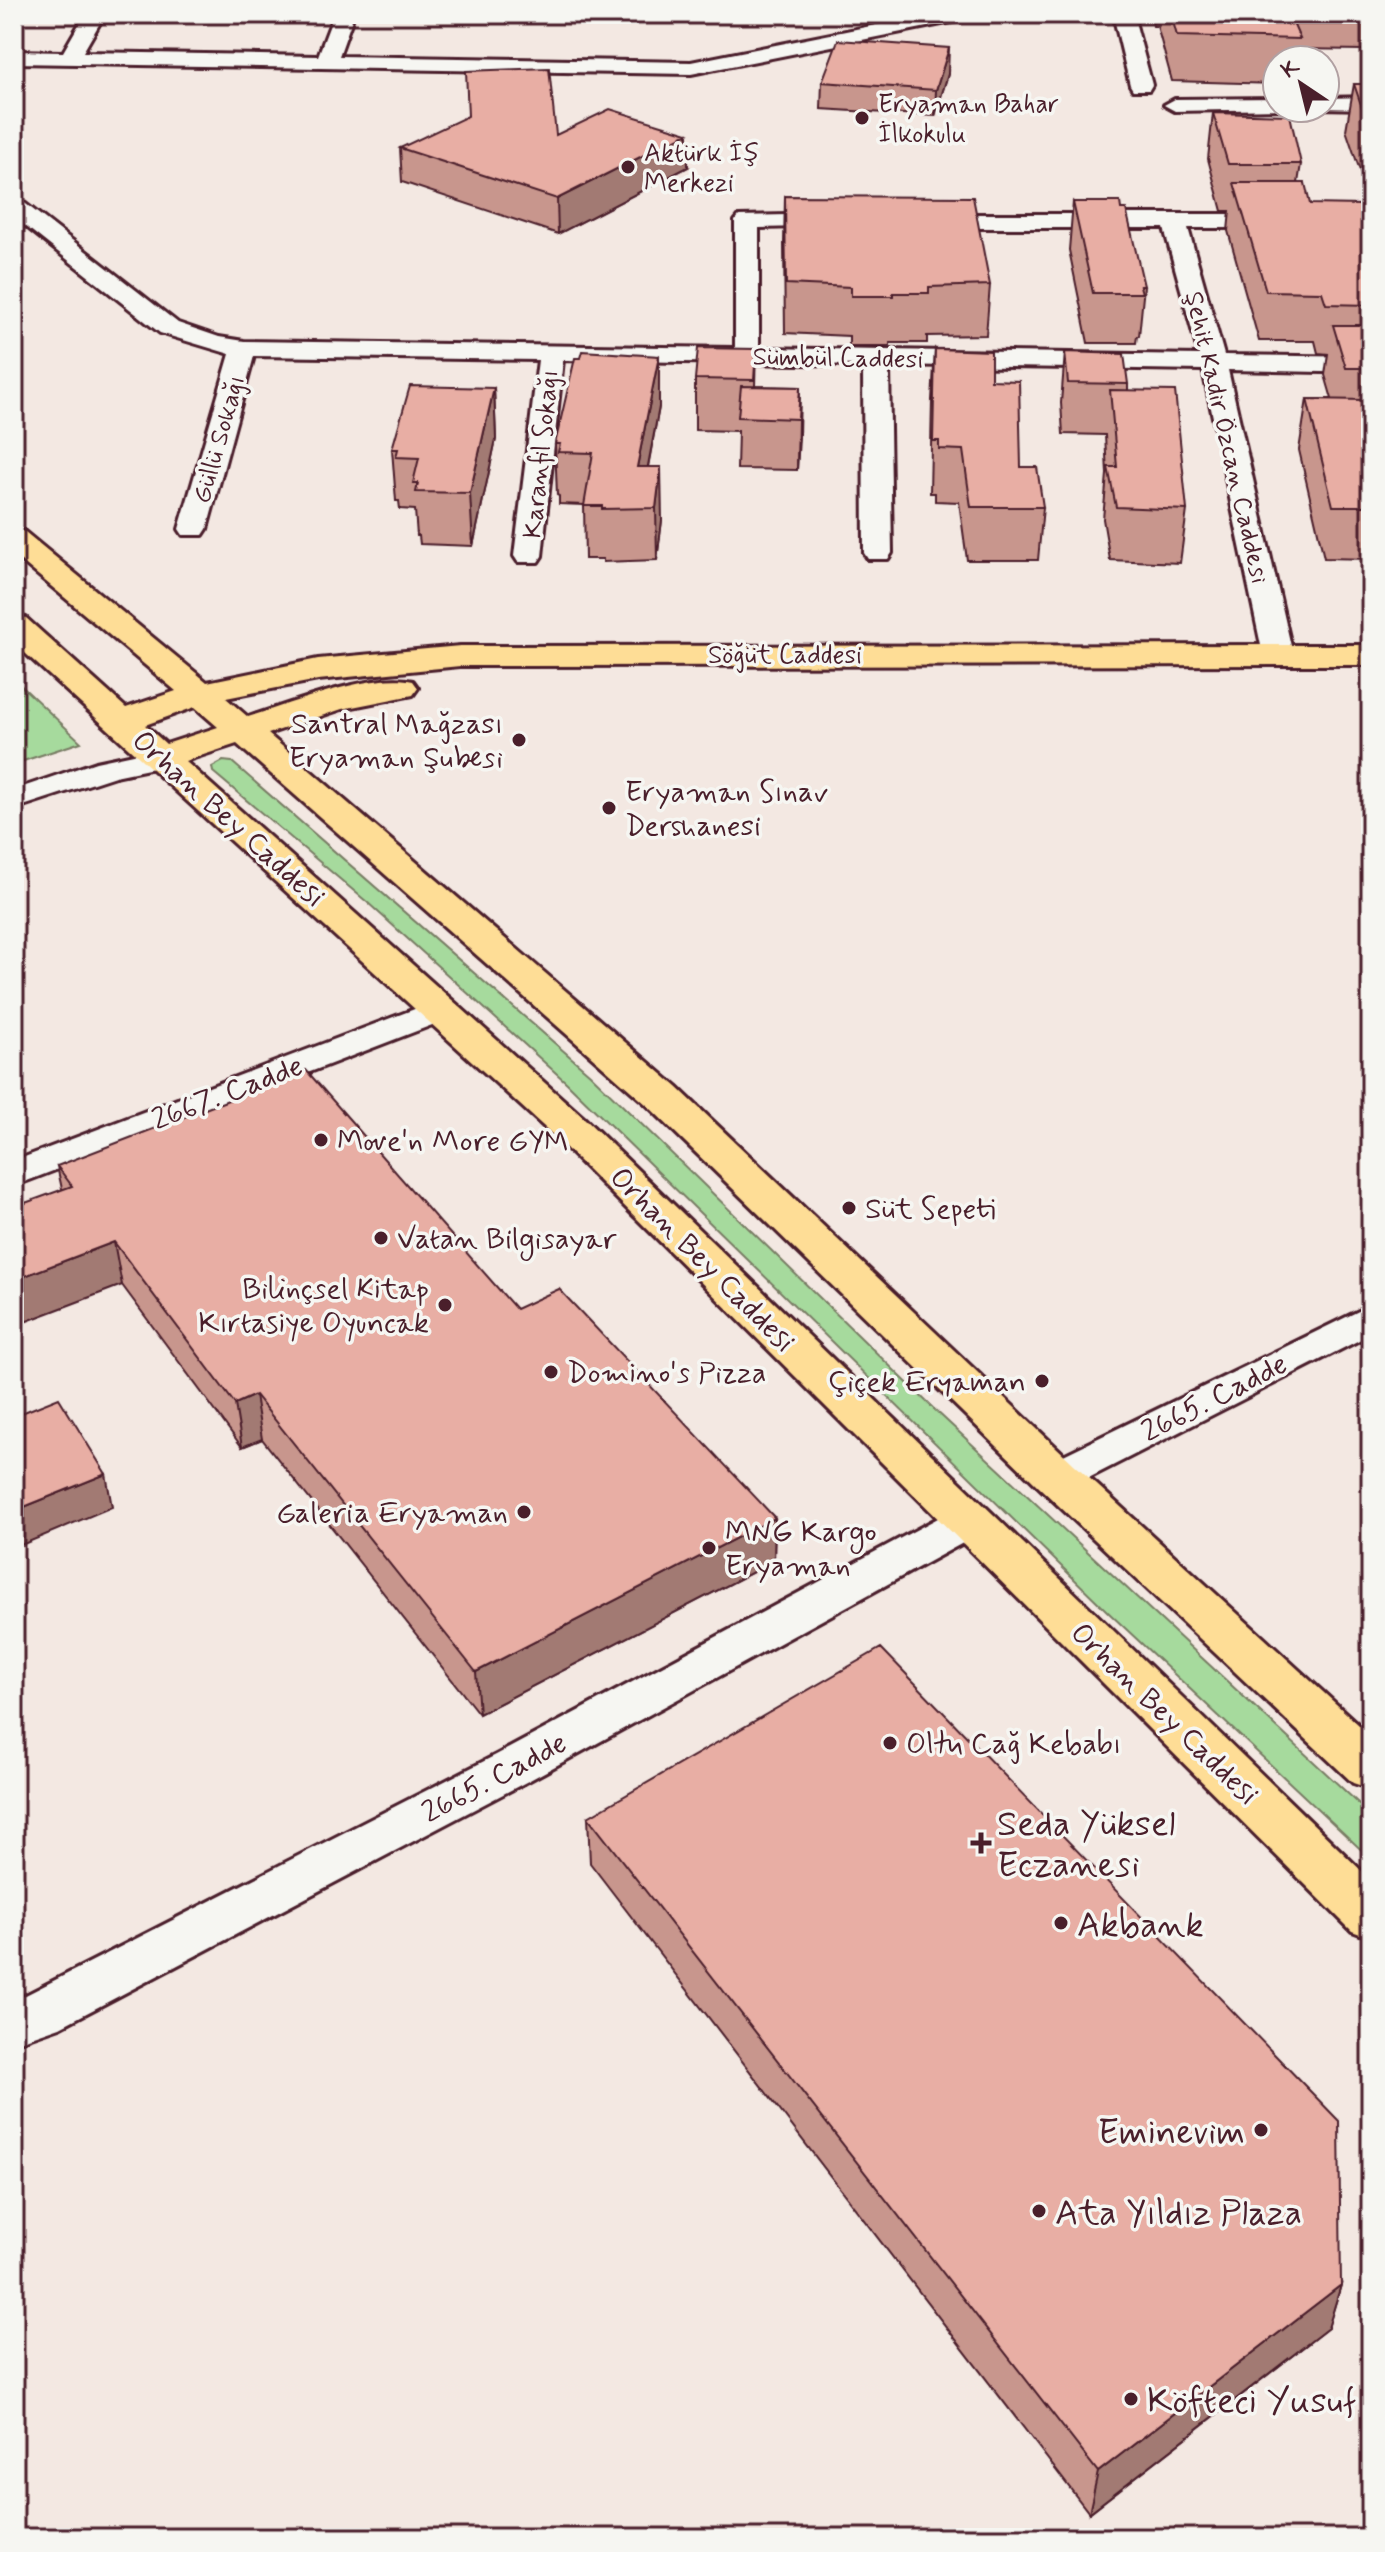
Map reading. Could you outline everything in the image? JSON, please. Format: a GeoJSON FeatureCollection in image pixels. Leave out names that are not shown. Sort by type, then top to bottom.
{"type":"FeatureCollection","features":[{"type":"Feature","properties":{"kind":"main road"},"geometry":{"type":"LineString","coordinates":[[14,539],[243,730],[662,1096],[1057,1476],[1371,1768]]}},
{"type":"Feature","properties":{"kind":"main road","name":"Orhan Bey Caddesi"},"geometry":{"type":"LineString","coordinates":[[14,625],[569,1127],[1371,1915]]}},
{"type":"Feature","properties":{"kind":"main road","name":"Söğüt Caddesi"},"geometry":{"type":"LineString","coordinates":[[122,721],[202,695],[304,672],[460,656],[1371,655]]}},
{"type":"Feature","properties":{"kind":"main road","name":"Söğüt Caddesi"},"geometry":{"type":"LineString","coordinates":[[162,757],[335,700],[383,690],[447,684],[1371,684]]}},
{"type":"Feature","properties":{"kind":"main road"},"geometry":{"type":"LineString","coordinates":[[305,784],[303,763],[309,744],[324,724],[347,707],[383,690]]}},
{"type":"Feature","properties":{"kind":"street"},"geometry":{"type":"LineString","coordinates":[[70,57],[95,14]]}},
{"type":"Feature","properties":{"kind":"street"},"geometry":{"type":"LineString","coordinates":[[326,63],[344,14]]}},
{"type":"Feature","properties":{"kind":"street"},"geometry":{"type":"LineString","coordinates":[[14,57],[691,68],[962,14]]}},
{"type":"Feature","properties":{"kind":"street"},"geometry":{"type":"LineString","coordinates":[[1123,14],[1141,85]]}},
{"type":"Feature","properties":{"kind":"street"},"geometry":{"type":"LineString","coordinates":[[1341,104],[1371,103]]}},
{"type":"Feature","properties":{"kind":"street"},"geometry":{"type":"LineString","coordinates":[[1175,105],[1261,104]]}},
{"type":"Feature","properties":{"kind":"street","name":"Sümbül Caddesi"},"geometry":{"type":"LineString","coordinates":[[14,206],[169,328],[215,344],[244,348],[1371,365]]}},
{"type":"Feature","properties":{"kind":"street"},"geometry":{"type":"LineString","coordinates":[[747,356],[747,221],[858,221]]}},
{"type":"Feature","properties":{"kind":"street"},"geometry":{"type":"LineString","coordinates":[[905,221],[1371,221]]}},
{"type":"Feature","properties":{"kind":"street","name":"Şehit Kadir Özcan Caddesi"},"geometry":{"type":"LineString","coordinates":[[1174,221],[1214,363],[1278,655]]}},
{"type":"Feature","properties":{"kind":"street","name":"Güllü Sokağı"},"geometry":{"type":"LineString","coordinates":[[193,529],[244,348]]}},
{"type":"Feature","properties":{"kind":"street","name":"Karanfil Sokağı"},"geometry":{"type":"LineString","coordinates":[[528,556],[551,353]]}},
{"type":"Feature","properties":{"kind":"street"},"geometry":{"type":"LineString","coordinates":[[876,358],[878,553]]}},
{"type":"Feature","properties":{"kind":"street"},"geometry":{"type":"LineString","coordinates":[[14,800],[107,769],[162,757]]}},
{"type":"Feature","properties":{"kind":"street","name":"2667. Cadde"},"geometry":{"type":"LineString","coordinates":[[14,1174],[441,1010]]}},
{"type":"Feature","properties":{"kind":"street","name":"2665. Cadde"},"geometry":{"type":"LineString","coordinates":[[1057,1476],[1371,1318]]}},
{"type":"Feature","properties":{"kind":"street","name":"2665. Cadde"},"geometry":{"type":"LineString","coordinates":[[14,2022],[43,2012],[512,1768],[968,1521]]}},
{"type":"Feature","properties":{"kind":"green space"},"geometry":{"type":"Polygon","coordinates":[[[14,679],[81,742],[14,764],[14,679]]]}},
{"type":"Feature","properties":{"kind":"green space"},"geometry":{"type":"Polygon","coordinates":[[[223,761],[232,762],[590,1074],[933,1408],[1371,1815],[1371,1859],[1109,1613],[567,1083],[367,902],[213,772],[212,767],[223,761]]]}},
{"type":"Feature","properties":{"kind":"building"},"geometry":{"type":"Polygon","coordinates":[[[1171,14],[1289,14],[1300,39],[1177,36],[1171,14]]]}},
{"type":"Feature","properties":{"kind":"building"},"geometry":{"type":"Polygon","coordinates":[[[838,40],[949,48],[936,90],[822,82],[838,40]]]}},
{"type":"Feature","properties":{"kind":"building"},"geometry":{"type":"Polygon","coordinates":[[[549,68],[556,135],[610,109],[688,133],[557,199],[400,148],[468,116],[466,71],[549,68]]]}},
{"type":"Feature","properties":{"kind":"building"},"geometry":{"type":"Polygon","coordinates":[[[1354,84],[1371,84],[1371,134],[1354,84]]]}},
{"type":"Feature","properties":{"kind":"building"},"geometry":{"type":"Polygon","coordinates":[[[1213,113],[1261,114],[1261,124],[1292,124],[1301,164],[1228,164],[1213,113]]]}},
{"type":"Feature","properties":{"kind":"building"},"geometry":{"type":"Polygon","coordinates":[[[1234,183],[1305,183],[1310,204],[1362,205],[1371,230],[1371,305],[1326,304],[1322,292],[1266,291],[1234,183]]]}},
{"type":"Feature","properties":{"kind":"building"},"geometry":{"type":"Polygon","coordinates":[[[785,196],[973,197],[990,285],[929,287],[929,293],[893,293],[893,296],[851,296],[851,287],[786,284],[785,196]]]}},
{"type":"Feature","properties":{"kind":"building"},"geometry":{"type":"Polygon","coordinates":[[[1073,202],[1120,202],[1121,209],[1126,209],[1144,286],[1140,286],[1142,293],[1093,293],[1073,202]]]}},
{"type":"Feature","properties":{"kind":"building"},"geometry":{"type":"Polygon","coordinates":[[[1333,325],[1371,325],[1371,368],[1346,368],[1333,325]]]}},
{"type":"Feature","properties":{"kind":"building"},"geometry":{"type":"Polygon","coordinates":[[[698,348],[756,349],[754,380],[695,379],[698,348]]]}},
{"type":"Feature","properties":{"kind":"building"},"geometry":{"type":"Polygon","coordinates":[[[935,349],[991,351],[991,380],[1019,381],[1021,467],[1037,467],[1043,507],[971,507],[963,450],[939,449],[939,441],[933,441],[935,349]]]}},
{"type":"Feature","properties":{"kind":"building"},"geometry":{"type":"Polygon","coordinates":[[[582,351],[659,356],[637,467],[661,467],[656,508],[602,509],[602,506],[584,506],[593,453],[558,452],[560,444],[555,444],[575,358],[580,358],[582,351]]]}},
{"type":"Feature","properties":{"kind":"building"},"geometry":{"type":"Polygon","coordinates":[[[1065,352],[1124,354],[1128,384],[1068,383],[1065,352]]]}},
{"type":"Feature","properties":{"kind":"building"},"geometry":{"type":"Polygon","coordinates":[[[410,386],[494,388],[470,493],[416,492],[418,483],[413,483],[419,458],[396,457],[398,449],[392,449],[410,386]]]}},
{"type":"Feature","properties":{"kind":"building"},"geometry":{"type":"Polygon","coordinates":[[[741,386],[800,387],[798,419],[738,417],[741,386]]]}},
{"type":"Feature","properties":{"kind":"building"},"geometry":{"type":"Polygon","coordinates":[[[1110,390],[1175,391],[1187,510],[1116,507],[1108,467],[1117,467],[1110,390]]]}},
{"type":"Feature","properties":{"kind":"building"},"geometry":{"type":"Polygon","coordinates":[[[1307,399],[1365,400],[1371,422],[1371,506],[1333,506],[1307,399]]]}},
{"type":"Feature","properties":{"kind":"building"},"geometry":{"type":"Polygon","coordinates":[[[306,1070],[516,1309],[559,1289],[775,1518],[476,1672],[255,1395],[235,1404],[114,1242],[14,1280],[14,1207],[72,1186],[57,1166],[306,1070]]]}},
{"type":"Feature","properties":{"kind":"building"},"geometry":{"type":"Polygon","coordinates":[[[59,1398],[106,1474],[14,1511],[14,1416],[59,1398]]]}},
{"type":"Feature","properties":{"kind":"building"},"geometry":{"type":"Polygon","coordinates":[[[881,1648],[1339,2121],[1341,2285],[1098,2472],[588,1817],[881,1648]]]}},
{"type":"Feature","properties":{"kind":"place","name":"Eryaman Bahar İlkokulu"},"geometry":{"type":"Point","coordinates":[862,118]}},
{"type":"Feature","properties":{"kind":"place","name":"Aktürk İş Merkezi"},"geometry":{"type":"Point","coordinates":[628,167]}},
{"type":"Feature","properties":{"kind":"place","name":"Santral Mağzası Eryaman Şubesi"},"geometry":{"type":"Point","coordinates":[519,740]}},
{"type":"Feature","properties":{"kind":"place","name":"Eryaman Sınav Dershanesi"},"geometry":{"type":"Point","coordinates":[609,808]}},
{"type":"Feature","properties":{"kind":"place","name":"Move'n More GYM"},"geometry":{"type":"Point","coordinates":[321,1140]}},
{"type":"Feature","properties":{"kind":"place","name":"Süt Sepeti"},"geometry":{"type":"Point","coordinates":[849,1208]}},
{"type":"Feature","properties":{"kind":"place","name":"Vatan Bilgisayar"},"geometry":{"type":"Point","coordinates":[381,1238]}},
{"type":"Feature","properties":{"kind":"place","name":"Bilinçsel Kitap Kırtasiye Oyuncak"},"geometry":{"type":"Point","coordinates":[445,1305]}},
{"type":"Feature","properties":{"kind":"place","name":"Domino's Pizza"},"geometry":{"type":"Point","coordinates":[551,1372]}},
{"type":"Feature","properties":{"kind":"place","name":"Çiçek Eryaman"},"geometry":{"type":"Point","coordinates":[1042,1381]}},
{"type":"Feature","properties":{"kind":"place","name":"Galeria Eryaman"},"geometry":{"type":"Point","coordinates":[524,1512]}},
{"type":"Feature","properties":{"kind":"place","name":"MNG Kargo Eryaman"},"geometry":{"type":"Point","coordinates":[709,1548]}},
{"type":"Feature","properties":{"kind":"place","name":"Oltu Cağ Kebabı"},"geometry":{"type":"Point","coordinates":[890,1743]}},
{"type":"Feature","properties":{"kind":"place","name":"Seda Yüksel Eczanesi"},"geometry":{"type":"Point","coordinates":[981,1843]}},
{"type":"Feature","properties":{"kind":"place","name":"Akbank"},"geometry":{"type":"Point","coordinates":[1061,1923]}},
{"type":"Feature","properties":{"kind":"place","name":"Eminevim"},"geometry":{"type":"Point","coordinates":[1261,2130]}},
{"type":"Feature","properties":{"kind":"place","name":"Ata Yıldız Plaza"},"geometry":{"type":"Point","coordinates":[1039,2211]}},
{"type":"Feature","properties":{"kind":"place","name":"Köfteci Yusuf"},"geometry":{"type":"Point","coordinates":[1131,2399]}}]}
